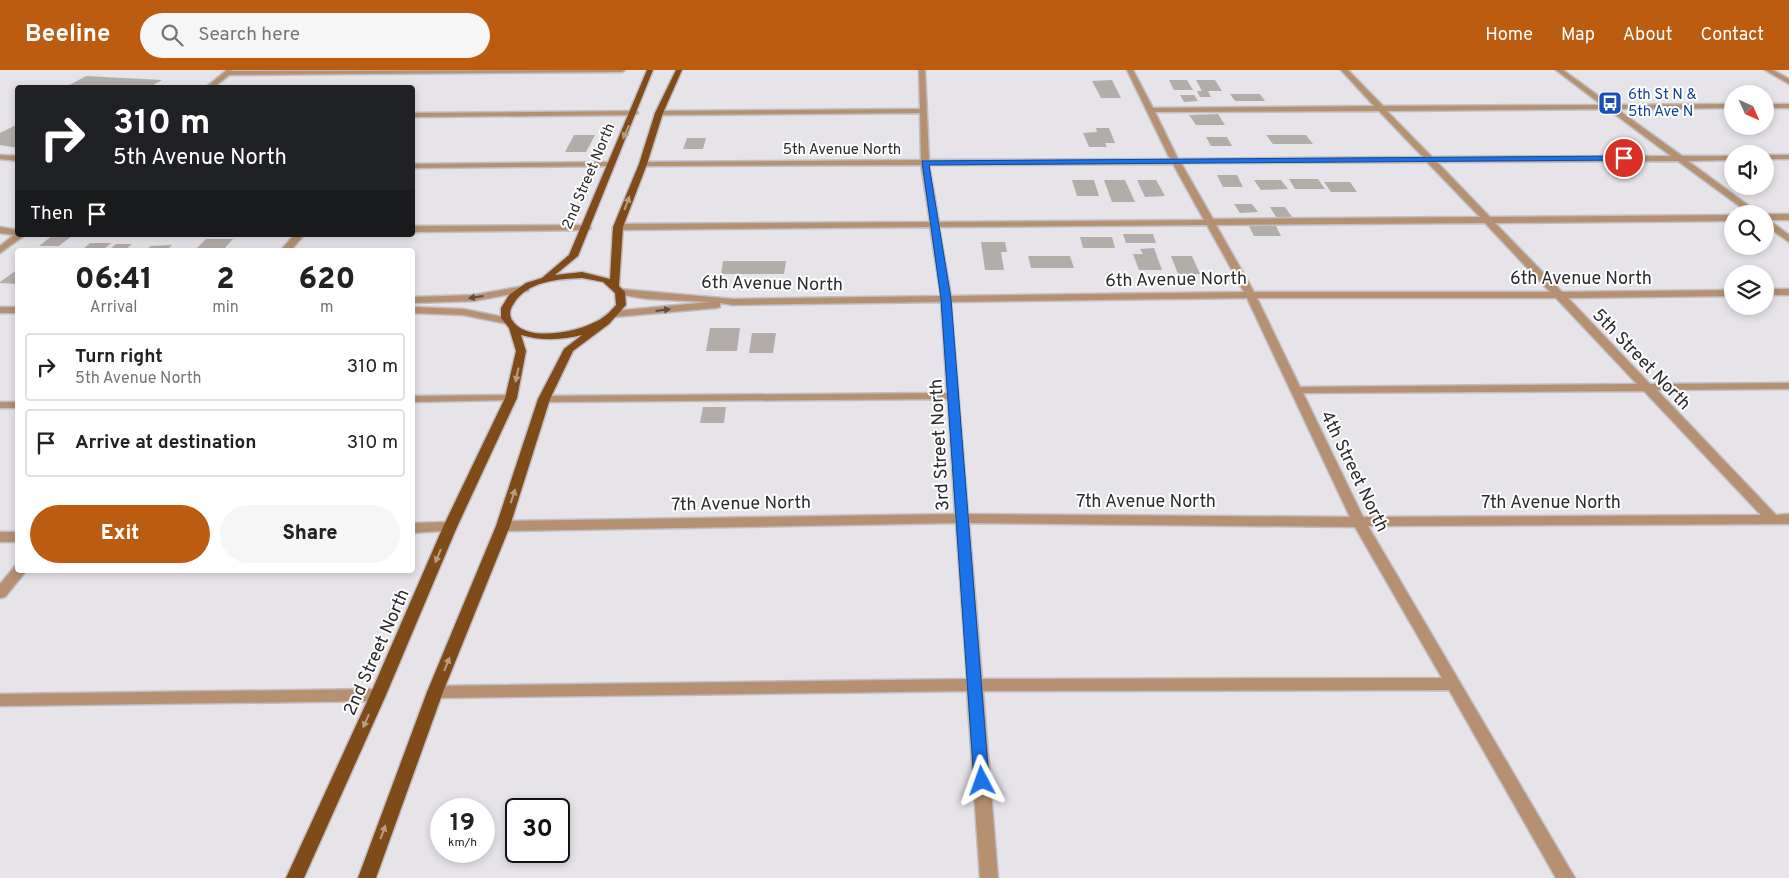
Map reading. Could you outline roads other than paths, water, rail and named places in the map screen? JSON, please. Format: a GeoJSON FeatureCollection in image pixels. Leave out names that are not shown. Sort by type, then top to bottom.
{"type":"FeatureCollection","features":[{"type":"Feature","properties":{"kind":"main road","name":"2nd Street North"},"geometry":{"type":"LineString","coordinates":[[539,282],[573,256],[634,113],[650,70]]}},
{"type":"Feature","properties":{"kind":"main road"},"geometry":{"type":"LineString","coordinates":[[366,878],[435,692],[503,526],[544,399],[562,360],[570,349],[610,318],[621,305],[618,288],[618,227],[643,164],[659,113],[679,70]]}},
{"type":"Feature","properties":{"kind":"main road"},"geometry":{"type":"LineString","coordinates":[[610,318],[583,331],[558,336],[533,335],[511,325],[505,316],[507,305],[524,288],[539,282],[582,275],[600,278],[618,288]]}},
{"type":"Feature","properties":{"kind":"main road","name":"2nd Street North"},"geometry":{"type":"LineString","coordinates":[[295,878],[378,695],[450,527],[511,398],[521,351],[511,325]]}},
{"type":"Feature","properties":{"kind":"street"},"geometry":{"type":"LineString","coordinates":[[212,85],[229,72],[622,70]]}},
{"type":"Feature","properties":{"kind":"street","name":"3rd Street North"},"geometry":{"type":"LineString","coordinates":[[922,70],[925,162],[946,299],[989,878]]}},
{"type":"Feature","properties":{"kind":"street","name":"4th Street North"},"geometry":{"type":"LineString","coordinates":[[1130,70],[1176,162],[1251,294],[1359,522],[1566,878]]}},
{"type":"Feature","properties":{"kind":"street","name":"5th Street North"},"geometry":{"type":"LineString","coordinates":[[1344,70],[1485,220],[1773,519]]}},
{"type":"Feature","properties":{"kind":"street"},"geometry":{"type":"LineString","coordinates":[[1559,70],[1744,205]]}},
{"type":"Feature","properties":{"kind":"street"},"geometry":{"type":"LineString","coordinates":[[1768,70],[1789,82]]}},
{"type":"Feature","properties":{"kind":"street"},"geometry":{"type":"LineString","coordinates":[[1150,110],[1724,106]]}},
{"type":"Feature","properties":{"kind":"street"},"geometry":{"type":"LineString","coordinates":[[1774,106],[1789,106]]}},
{"type":"Feature","properties":{"kind":"street"},"geometry":{"type":"LineString","coordinates":[[659,113],[924,112]]}},
{"type":"Feature","properties":{"kind":"street"},"geometry":{"type":"LineString","coordinates":[[415,115],[634,113]]}},
{"type":"Feature","properties":{"kind":"street"},"geometry":{"type":"LineString","coordinates":[[0,157],[15,159]]}},
{"type":"Feature","properties":{"kind":"street"},"geometry":{"type":"LineString","coordinates":[[1774,157],[1789,157]]}},
{"type":"Feature","properties":{"kind":"street","name":"5th Avenue North"},"geometry":{"type":"LineString","coordinates":[[643,164],[1724,158]]}},
{"type":"Feature","properties":{"kind":"street"},"geometry":{"type":"LineString","coordinates":[[415,166],[611,164]]}},
{"type":"Feature","properties":{"kind":"street"},"geometry":{"type":"LineString","coordinates":[[1774,218],[1789,217]]}},
{"type":"Feature","properties":{"kind":"street"},"geometry":{"type":"LineString","coordinates":[[618,227],[1724,218]]}},
{"type":"Feature","properties":{"kind":"street"},"geometry":{"type":"LineString","coordinates":[[1774,226],[1789,239]]}},
{"type":"Feature","properties":{"kind":"street"},"geometry":{"type":"LineString","coordinates":[[415,229],[586,228]]}},
{"type":"Feature","properties":{"kind":"street"},"geometry":{"type":"LineString","coordinates":[[0,230],[15,233]]}},
{"type":"Feature","properties":{"kind":"street"},"geometry":{"type":"LineString","coordinates":[[0,250],[15,237]]}},
{"type":"Feature","properties":{"kind":"street"},"geometry":{"type":"LineString","coordinates":[[288,248],[297,237]]}},
{"type":"Feature","properties":{"kind":"street"},"geometry":{"type":"LineString","coordinates":[[415,300],[474,298],[524,288]]}},
{"type":"Feature","properties":{"kind":"street","name":"6th Avenue North"},"geometry":{"type":"LineString","coordinates":[[618,288],[638,296],[708,298],[734,302],[1251,294],[1558,296],[1724,293]]}},
{"type":"Feature","properties":{"kind":"street"},"geometry":{"type":"LineString","coordinates":[[1774,292],[1789,292]]}},
{"type":"Feature","properties":{"kind":"street"},"geometry":{"type":"LineString","coordinates":[[610,318],[734,302]]}},
{"type":"Feature","properties":{"kind":"street"},"geometry":{"type":"LineString","coordinates":[[0,310],[15,310]]}},
{"type":"Feature","properties":{"kind":"street"},"geometry":{"type":"LineString","coordinates":[[415,310],[463,312],[511,325]]}},
{"type":"Feature","properties":{"kind":"street"},"geometry":{"type":"LineString","coordinates":[[1296,390],[1789,386]]}},
{"type":"Feature","properties":{"kind":"street"},"geometry":{"type":"LineString","coordinates":[[544,399],[954,396]]}},
{"type":"Feature","properties":{"kind":"street"},"geometry":{"type":"LineString","coordinates":[[415,399],[511,398]]}},
{"type":"Feature","properties":{"kind":"street"},"geometry":{"type":"LineString","coordinates":[[0,405],[15,405]]}},
{"type":"Feature","properties":{"kind":"street","name":"7th Avenue North"},"geometry":{"type":"LineString","coordinates":[[503,526],[961,518],[1359,522],[1789,519]]}},
{"type":"Feature","properties":{"kind":"street"},"geometry":{"type":"LineString","coordinates":[[415,528],[450,527]]}},
{"type":"Feature","properties":{"kind":"street"},"geometry":{"type":"LineString","coordinates":[[0,537],[15,537]]}},
{"type":"Feature","properties":{"kind":"street"},"geometry":{"type":"LineString","coordinates":[[0,593],[17,573]]}},
{"type":"Feature","properties":{"kind":"street"},"geometry":{"type":"LineString","coordinates":[[435,692],[974,685],[1453,684]]}},
{"type":"Feature","properties":{"kind":"street"},"geometry":{"type":"LineString","coordinates":[[0,700],[378,695]]}},
{"type":"Feature","properties":{"kind":"place","name":"6th St N & 5th Ave N"},"geometry":{"type":"Point","coordinates":[1610,103]}}]}
